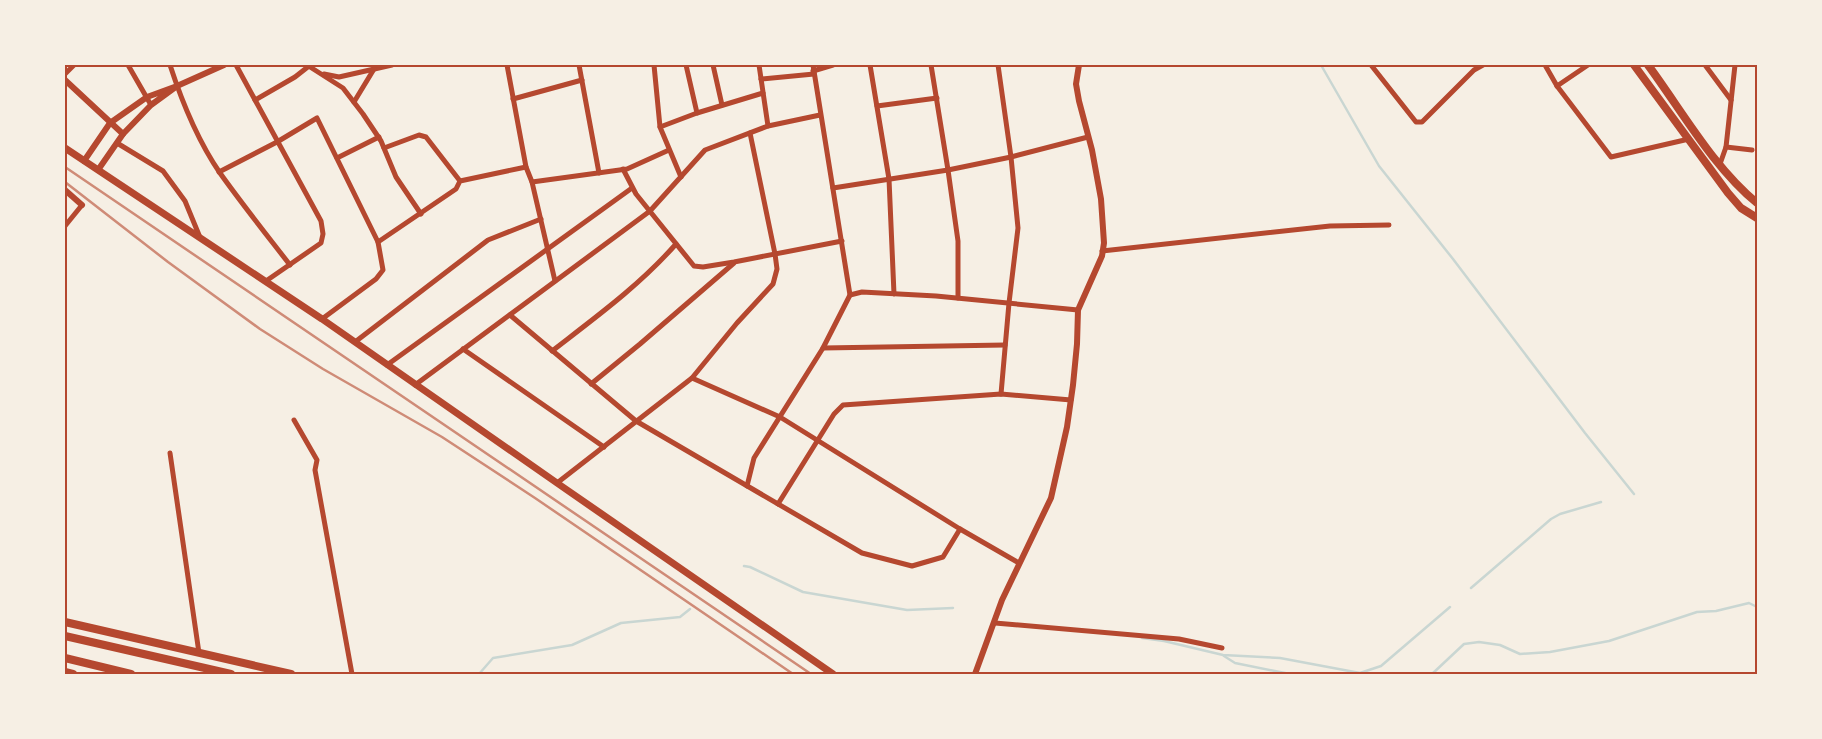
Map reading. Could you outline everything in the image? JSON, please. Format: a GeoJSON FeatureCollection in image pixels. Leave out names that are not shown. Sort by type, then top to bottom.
{"type":"FeatureCollection","features":[{"type":"Feature","properties":{"kind":"main road"},"geometry":{"type":"LineString","coordinates":[[1634,65],[1728,193],[1741,208],[1757,218]]}},
{"type":"Feature","properties":{"kind":"main road"},"geometry":{"type":"LineString","coordinates":[[1648,65],[1720,164],[1740,188],[1757,202]]}},
{"type":"Feature","properties":{"kind":"main road"},"geometry":{"type":"LineString","coordinates":[[65,148],[322,318],[415,385],[833,674]]}},
{"type":"Feature","properties":{"kind":"main road"},"geometry":{"type":"LineString","coordinates":[[65,622],[291,674]]}},
{"type":"Feature","properties":{"kind":"main road"},"geometry":{"type":"LineString","coordinates":[[65,636],[231,674]]}},
{"type":"Feature","properties":{"kind":"main road"},"geometry":{"type":"LineString","coordinates":[[65,658],[132,674]]}},
{"type":"Feature","properties":{"kind":"street"},"geometry":{"type":"LineString","coordinates":[[65,74],[74,65]]}},
{"type":"Feature","properties":{"kind":"street"},"geometry":{"type":"LineString","coordinates":[[128,65],[152,105]]}},
{"type":"Feature","properties":{"kind":"street"},"geometry":{"type":"LineString","coordinates":[[170,65],[176,86],[201,141],[219,172],[290,265]]}},
{"type":"Feature","properties":{"kind":"street"},"geometry":{"type":"LineString","coordinates":[[84,161],[110,122],[147,97],[224,65]]}},
{"type":"Feature","properties":{"kind":"street"},"geometry":{"type":"LineString","coordinates":[[236,65],[320,221],[323,234],[321,243],[266,281]]}},
{"type":"Feature","properties":{"kind":"street"},"geometry":{"type":"LineString","coordinates":[[320,73],[339,77],[392,65]]}},
{"type":"Feature","properties":{"kind":"street"},"geometry":{"type":"LineString","coordinates":[[506,65],[526,167],[532,182],[555,281]]}},
{"type":"Feature","properties":{"kind":"street"},"geometry":{"type":"LineString","coordinates":[[579,65],[599,173]]}},
{"type":"Feature","properties":{"kind":"street"},"geometry":{"type":"LineString","coordinates":[[654,65],[660,127],[681,177]]}},
{"type":"Feature","properties":{"kind":"street"},"geometry":{"type":"LineString","coordinates":[[686,65],[697,113]]}},
{"type":"Feature","properties":{"kind":"street"},"geometry":{"type":"LineString","coordinates":[[713,65],[722,105]]}},
{"type":"Feature","properties":{"kind":"street"},"geometry":{"type":"LineString","coordinates":[[759,65],[768,126]]}},
{"type":"Feature","properties":{"kind":"street"},"geometry":{"type":"LineString","coordinates":[[761,79],[833,65]]}},
{"type":"Feature","properties":{"kind":"street"},"geometry":{"type":"LineString","coordinates":[[870,65],[889,179],[894,294]]}},
{"type":"Feature","properties":{"kind":"street"},"geometry":{"type":"LineString","coordinates":[[931,65],[958,241],[958,298]]}},
{"type":"Feature","properties":{"kind":"street"},"geometry":{"type":"LineString","coordinates":[[998,65],[1011,157],[1018,228],[1001,394]]}},
{"type":"Feature","properties":{"kind":"street"},"geometry":{"type":"LineString","coordinates":[[974,674],[995,623],[1002,600],[1051,498],[1064,443],[1071,400],[1078,344],[1078,310],[1084,299],[1104,243],[1101,199],[1076,84],[1079,65]]}},
{"type":"Feature","properties":{"kind":"street"},"geometry":{"type":"LineString","coordinates":[[1371,65],[1416,122],[1422,122],[1472,68],[1483,65]]}},
{"type":"Feature","properties":{"kind":"street"},"geometry":{"type":"LineString","coordinates":[[1545,65],[1557,86],[1611,157],[1689,139]]}},
{"type":"Feature","properties":{"kind":"street"},"geometry":{"type":"LineString","coordinates":[[1557,86],[1588,65]]}},
{"type":"Feature","properties":{"kind":"street"},"geometry":{"type":"LineString","coordinates":[[1705,65],[1731,100]]}},
{"type":"Feature","properties":{"kind":"street"},"geometry":{"type":"LineString","coordinates":[[1720,164],[1726,147],[1736,65]]}},
{"type":"Feature","properties":{"kind":"street"},"geometry":{"type":"LineString","coordinates":[[255,100],[308,66],[343,88],[379,137],[396,176],[421,214]]}},
{"type":"Feature","properties":{"kind":"street"},"geometry":{"type":"LineString","coordinates":[[354,102],[374,68]]}},
{"type":"Feature","properties":{"kind":"street"},"geometry":{"type":"LineString","coordinates":[[747,486],[754,458],[823,348],[850,295],[813,70]]}},
{"type":"Feature","properties":{"kind":"street"},"geometry":{"type":"LineString","coordinates":[[65,80],[123,134]]}},
{"type":"Feature","properties":{"kind":"street"},"geometry":{"type":"LineString","coordinates":[[513,99],[582,80]]}},
{"type":"Feature","properties":{"kind":"street"},"geometry":{"type":"LineString","coordinates":[[98,170],[123,134],[152,105],[176,86]]}},
{"type":"Feature","properties":{"kind":"street"},"geometry":{"type":"LineString","coordinates":[[660,127],[697,113],[763,93]]}},
{"type":"Feature","properties":{"kind":"street"},"geometry":{"type":"LineString","coordinates":[[877,106],[937,98]]}},
{"type":"Feature","properties":{"kind":"street"},"geometry":{"type":"LineString","coordinates":[[415,385],[650,211],[706,150],[768,126],[820,115]]}},
{"type":"Feature","properties":{"kind":"street"},"geometry":{"type":"LineString","coordinates":[[219,172],[277,142],[317,118],[378,242],[382,270],[376,279],[322,318]]}},
{"type":"Feature","properties":{"kind":"street"},"geometry":{"type":"LineString","coordinates":[[557,483],[692,378],[737,323],[773,284],[777,268],[775,254],[750,133]]}},
{"type":"Feature","properties":{"kind":"street"},"geometry":{"type":"LineString","coordinates":[[384,148],[419,135],[426,137],[460,181]]}},
{"type":"Feature","properties":{"kind":"street"},"geometry":{"type":"LineString","coordinates":[[337,158],[379,137]]}},
{"type":"Feature","properties":{"kind":"street"},"geometry":{"type":"LineString","coordinates":[[833,188],[948,170],[1011,157],[1088,137]]}},
{"type":"Feature","properties":{"kind":"street"},"geometry":{"type":"LineString","coordinates":[[117,143],[162,171],[185,201],[199,235]]}},
{"type":"Feature","properties":{"kind":"street"},"geometry":{"type":"LineString","coordinates":[[1726,147],[1752,150]]}},
{"type":"Feature","properties":{"kind":"street"},"geometry":{"type":"LineString","coordinates":[[532,182],[623,169],[669,150]]}},
{"type":"Feature","properties":{"kind":"street"},"geometry":{"type":"LineString","coordinates":[[460,181],[526,167]]}},
{"type":"Feature","properties":{"kind":"street"},"geometry":{"type":"LineString","coordinates":[[623,169],[632,188],[694,266],[703,267],[734,262],[842,241]]}},
{"type":"Feature","properties":{"kind":"street"},"geometry":{"type":"LineString","coordinates":[[378,242],[456,189],[460,181]]}},
{"type":"Feature","properties":{"kind":"street"},"geometry":{"type":"LineString","coordinates":[[387,365],[632,188]]}},
{"type":"Feature","properties":{"kind":"street"},"geometry":{"type":"LineString","coordinates":[[65,190],[82,205],[65,226]]}},
{"type":"Feature","properties":{"kind":"street"},"geometry":{"type":"LineString","coordinates":[[355,342],[488,240],[541,219]]}},
{"type":"Feature","properties":{"kind":"street"},"geometry":{"type":"LineString","coordinates":[[1102,251],[1209,241],[1330,226],[1389,225]]}},
{"type":"Feature","properties":{"kind":"street"},"geometry":{"type":"LineString","coordinates":[[552,351],[635,286],[655,268],[676,244]]}},
{"type":"Feature","properties":{"kind":"street"},"geometry":{"type":"LineString","coordinates":[[591,384],[734,262]]}},
{"type":"Feature","properties":{"kind":"street"},"geometry":{"type":"LineString","coordinates":[[850,295],[862,292],[958,298],[1078,310]]}},
{"type":"Feature","properties":{"kind":"street"},"geometry":{"type":"LineString","coordinates":[[510,314],[636,421],[862,553],[912,566],[943,557],[960,529]]}},
{"type":"Feature","properties":{"kind":"street"},"geometry":{"type":"LineString","coordinates":[[823,348],[1005,345]]}},
{"type":"Feature","properties":{"kind":"street"},"geometry":{"type":"LineString","coordinates":[[463,349],[604,448]]}},
{"type":"Feature","properties":{"kind":"street"},"geometry":{"type":"LineString","coordinates":[[692,378],[780,417],[960,529],[1019,563]]}},
{"type":"Feature","properties":{"kind":"street"},"geometry":{"type":"LineString","coordinates":[[778,504],[834,414],[843,405],[1001,394],[1071,400]]}},
{"type":"Feature","properties":{"kind":"street"},"geometry":{"type":"LineString","coordinates":[[294,420],[299,432],[317,460],[315,470],[352,674]]}},
{"type":"Feature","properties":{"kind":"street"},"geometry":{"type":"LineString","coordinates":[[170,453],[198,653]]}},
{"type":"Feature","properties":{"kind":"street"},"geometry":{"type":"LineString","coordinates":[[995,623],[1179,639],[1222,648]]}},
{"type":"Feature","properties":{"kind":"waterway"},"geometry":{"type":"LineString","coordinates":[[1321,65],[1379,166],[1634,494]]}},
{"type":"Feature","properties":{"kind":"waterway"},"geometry":{"type":"LineString","coordinates":[[1471,588],[1551,519],[1560,514],[1601,502]]}},
{"type":"Feature","properties":{"kind":"waterway"},"geometry":{"type":"LineString","coordinates":[[744,566],[750,567],[803,592],[907,610],[953,608]]}},
{"type":"Feature","properties":{"kind":"waterway"},"geometry":{"type":"LineString","coordinates":[[1432,674],[1464,644],[1479,642],[1500,645],[1520,654],[1550,652],[1609,641],[1697,612],[1716,611],[1749,603],[1757,607]]}},
{"type":"Feature","properties":{"kind":"waterway"},"geometry":{"type":"LineString","coordinates":[[1142,638],[1164,641],[1223,655],[1280,658],[1360,673],[1381,666],[1450,607]]}},
{"type":"Feature","properties":{"kind":"waterway"},"geometry":{"type":"LineString","coordinates":[[479,674],[493,658],[572,645],[621,623],[680,617],[690,609]]}},
{"type":"Feature","properties":{"kind":"waterway"},"geometry":{"type":"LineString","coordinates":[[1224,656],[1235,663],[1290,674]]}},
{"type":"Feature","properties":{"kind":"railway"},"geometry":{"type":"LineString","coordinates":[[65,167],[811,674]]}},
{"type":"Feature","properties":{"kind":"railway"},"geometry":{"type":"LineString","coordinates":[[65,182],[168,262],[260,329],[323,369],[442,437],[793,674]]}}]}
